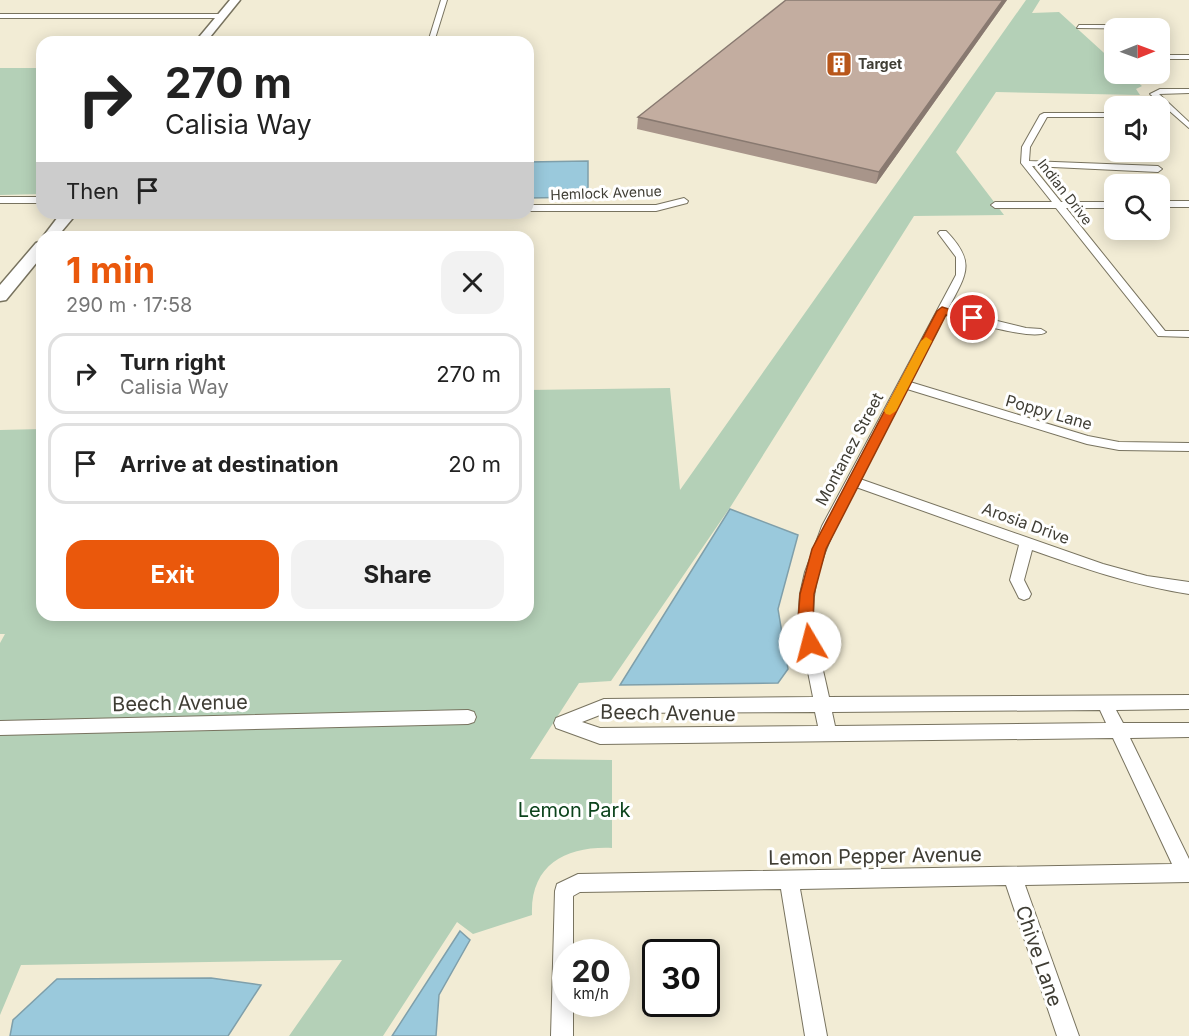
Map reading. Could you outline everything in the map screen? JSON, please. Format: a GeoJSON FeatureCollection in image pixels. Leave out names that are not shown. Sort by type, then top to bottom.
{"type":"FeatureCollection","features":[{"type":"Feature","properties":{"kind":"main road"},"geometry":{"type":"LineString","coordinates":[[205,36],[235,0]]}},
{"type":"Feature","properties":{"kind":"main road"},"geometry":{"type":"LineString","coordinates":[[54,231],[64,219]]}},
{"type":"Feature","properties":{"kind":"main road"},"geometry":{"type":"LineString","coordinates":[[0,296],[36,253]]}},
{"type":"Feature","properties":{"kind":"street"},"geometry":{"type":"LineString","coordinates":[[433,36],[444,0]]}},
{"type":"Feature","properties":{"kind":"street"},"geometry":{"type":"LineString","coordinates":[[0,16],[221,16]]}},
{"type":"Feature","properties":{"kind":"street"},"geometry":{"type":"LineString","coordinates":[[1079,27],[1104,28]]}},
{"type":"Feature","properties":{"kind":"street"},"geometry":{"type":"LineString","coordinates":[[1170,57],[1189,57]]}},
{"type":"Feature","properties":{"kind":"street"},"geometry":{"type":"LineString","coordinates":[[1189,91],[1155,93],[1157,98],[1189,126]]}},
{"type":"Feature","properties":{"kind":"street","name":"Indian Drive"},"geometry":{"type":"LineString","coordinates":[[1104,115],[1044,115],[1026,147],[1025,162],[1162,334],[1189,334]]}},
{"type":"Feature","properties":{"kind":"street"},"geometry":{"type":"LineString","coordinates":[[1025,162],[1158,169]]}},
{"type":"Feature","properties":{"kind":"street"},"geometry":{"type":"LineString","coordinates":[[0,200],[36,200]]}},
{"type":"Feature","properties":{"kind":"street","name":"Hemlock Avenue"},"geometry":{"type":"LineString","coordinates":[[534,208],[656,208],[684,201]]}},
{"type":"Feature","properties":{"kind":"street"},"geometry":{"type":"LineString","coordinates":[[1170,204],[1189,204]]}},
{"type":"Feature","properties":{"kind":"street"},"geometry":{"type":"LineString","coordinates":[[995,206],[1104,205]]}},
{"type":"Feature","properties":{"kind":"street","name":"Montanez Street"},"geometry":{"type":"LineString","coordinates":[[828,734],[806,622],[807,594],[819,549],[961,275],[963,261],[958,249],[943,233]]}},
{"type":"Feature","properties":{"kind":"street"},"geometry":{"type":"LineString","coordinates":[[942,311],[1026,331],[1041,332]]}},
{"type":"Feature","properties":{"kind":"street","name":"Poppy Lane"},"geometry":{"type":"LineString","coordinates":[[904,384],[1087,440],[1119,446],[1189,447]]}},
{"type":"Feature","properties":{"kind":"street","name":"Arosia Drive"},"geometry":{"type":"LineString","coordinates":[[853,481],[1027,543],[1147,582],[1189,588]]}},
{"type":"Feature","properties":{"kind":"street"},"geometry":{"type":"LineString","coordinates":[[1024,594],[1017,580],[1027,543]]}},
{"type":"Feature","properties":{"kind":"street","name":"Beech Avenue"},"geometry":{"type":"LineString","coordinates":[[1189,702],[604,706],[562,723],[600,736],[1189,730]]}},
{"type":"Feature","properties":{"kind":"street"},"geometry":{"type":"LineString","coordinates":[[1105,703],[1187,873]]}},
{"type":"Feature","properties":{"kind":"street","name":"Beech Avenue"},"geometry":{"type":"LineString","coordinates":[[0,728],[468,717]]}},
{"type":"Feature","properties":{"kind":"street","name":"Lemon Pepper Avenue"},"geometry":{"type":"LineString","coordinates":[[562,1036],[564,891],[578,883],[1187,873]]}},
{"type":"Feature","properties":{"kind":"street","name":"Chive Lane"},"geometry":{"type":"LineString","coordinates":[[1012,875],[1068,1036]]}},
{"type":"Feature","properties":{"kind":"street"},"geometry":{"type":"LineString","coordinates":[[789,880],[816,1036]]}},
{"type":"Feature","properties":{"kind":"green space","name":"Lemon Park"},"geometry":{"type":"Polygon","coordinates":[[[1026,0],[1040,0],[1032,13],[1059,12],[1104,53],[1104,84],[1140,84],[1142,86],[1136,89],[1140,95],[996,92],[956,152],[1004,215],[914,216],[731,506],[611,681],[579,683],[530,759],[612,760],[612,848],[580,850],[554,862],[537,883],[532,915],[473,934],[457,922],[383,1036],[289,1036],[342,960],[21,965],[0,1015],[0,643],[5,634],[0,634],[0,430],[36,429],[36,621],[534,621],[534,390],[670,388],[680,490],[1026,0]]]}},
{"type":"Feature","properties":{"kind":"green space"},"geometry":{"type":"Polygon","coordinates":[[[0,68],[36,68],[36,194],[0,195],[0,68]]]}},
{"type":"Feature","properties":{"kind":"water"},"geometry":{"type":"Polygon","coordinates":[[[588,161],[588,197],[534,198],[534,162],[588,161]]]}},
{"type":"Feature","properties":{"kind":"water"},"geometry":{"type":"Polygon","coordinates":[[[730,509],[798,535],[778,609],[788,669],[778,683],[620,685],[730,509]]]}},
{"type":"Feature","properties":{"kind":"water"},"geometry":{"type":"Polygon","coordinates":[[[460,931],[470,940],[439,995],[436,1036],[392,1036],[460,931]]]}},
{"type":"Feature","properties":{"kind":"water"},"geometry":{"type":"Polygon","coordinates":[[[211,978],[261,985],[228,1036],[10,1036],[13,1020],[57,979],[211,978]]]}},
{"type":"Feature","properties":{"kind":"building","name":"Target"},"geometry":{"type":"Polygon","coordinates":[[[786,0],[1003,0],[879,172],[638,117],[786,0]]]}},
{"type":"Feature","properties":{"kind":"slow traffic"},"geometry":{"type":"LineString","coordinates":[[890,411],[926,341]]}},
{"type":"Feature","properties":{"kind":"place","name":"Target"},"geometry":{"type":"Point","coordinates":[839,64]}},
{"type":"Feature","properties":{"kind":"route"},"geometry":{"type":"LineString","coordinates":[[810,643],[806,622],[807,594],[819,549],[829,526],[942,311],[973,318]]}}]}
